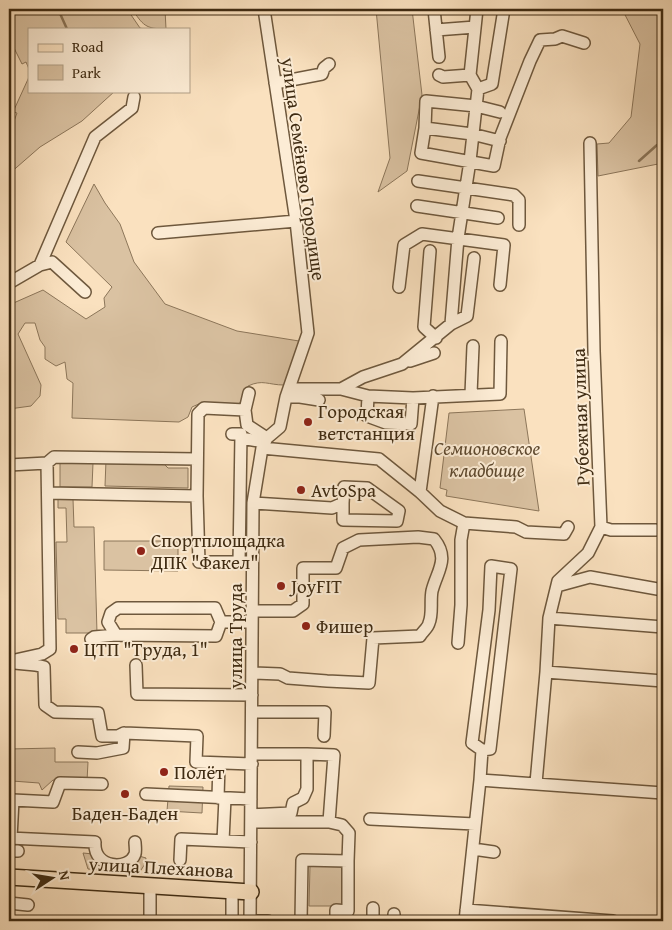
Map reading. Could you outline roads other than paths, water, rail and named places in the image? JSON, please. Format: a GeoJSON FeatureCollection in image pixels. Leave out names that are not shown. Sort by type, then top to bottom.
{"type":"FeatureCollection","features":[{"type":"Feature","properties":{"kind":"main road","name":"улица Плеханова"},"geometry":{"type":"LineString","coordinates":[[9,877],[148,882],[251,892]]}},
{"type":"Feature","properties":{"kind":"street","name":"улица Семёново Городище"},"geometry":{"type":"LineString","coordinates":[[264,9],[296,221],[308,333]]}},
{"type":"Feature","properties":{"kind":"street"},"geometry":{"type":"LineString","coordinates":[[434,9],[439,57]]}},
{"type":"Feature","properties":{"kind":"street"},"geometry":{"type":"LineString","coordinates":[[451,324],[458,238],[470,161],[478,89],[470,74],[477,9]]}},
{"type":"Feature","properties":{"kind":"street"},"geometry":{"type":"LineString","coordinates":[[478,89],[492,84],[504,9]]}},
{"type":"Feature","properties":{"kind":"street"},"geometry":{"type":"LineString","coordinates":[[436,30],[475,27]]}},
{"type":"Feature","properties":{"kind":"street"},"geometry":{"type":"LineString","coordinates":[[500,112],[476,106],[426,101],[425,128],[421,153],[494,166],[500,141],[530,61],[540,40],[555,39],[562,36],[584,43]]}},
{"type":"Feature","properties":{"kind":"street"},"geometry":{"type":"LineString","coordinates":[[274,83],[322,74],[324,68],[329,64]]}},
{"type":"Feature","properties":{"kind":"street"},"geometry":{"type":"LineString","coordinates":[[439,76],[470,74]]}},
{"type":"Feature","properties":{"kind":"street"},"geometry":{"type":"LineString","coordinates":[[40,265],[95,137],[132,108],[134,97]]}},
{"type":"Feature","properties":{"kind":"street"},"geometry":{"type":"LineString","coordinates":[[425,128],[472,134],[500,141]]}},
{"type":"Feature","properties":{"kind":"street","name":"Рубежная улица"},"geometry":{"type":"LineString","coordinates":[[536,783],[549,618],[558,581],[588,553],[601,527],[594,350],[590,143]]}},
{"type":"Feature","properties":{"kind":"street"},"geometry":{"type":"LineString","coordinates":[[418,181],[514,195],[519,200],[519,225]]}},
{"type":"Feature","properties":{"kind":"street"},"geometry":{"type":"LineString","coordinates":[[417,206],[498,218]]}},
{"type":"Feature","properties":{"kind":"street"},"geometry":{"type":"LineString","coordinates":[[158,232],[296,221]]}},
{"type":"Feature","properties":{"kind":"street"},"geometry":{"type":"LineString","coordinates":[[399,287],[404,246],[422,234],[504,245],[500,285]]}},
{"type":"Feature","properties":{"kind":"street"},"geometry":{"type":"LineString","coordinates":[[430,251],[424,327],[436,338]]}},
{"type":"Feature","properties":{"kind":"street"},"geometry":{"type":"LineString","coordinates":[[402,364],[451,324],[467,316],[474,258]]}},
{"type":"Feature","properties":{"kind":"street"},"geometry":{"type":"LineString","coordinates":[[9,283],[40,265],[52,262],[86,292]]}},
{"type":"Feature","properties":{"kind":"street","name":"улица Труда"},"geometry":{"type":"LineString","coordinates":[[250,921],[253,503],[264,443],[280,427],[288,393],[308,333]]}},
{"type":"Feature","properties":{"kind":"street"},"geometry":{"type":"LineString","coordinates":[[288,393],[341,389],[368,396],[413,398],[500,394],[501,341]]}},
{"type":"Feature","properties":{"kind":"street"},"geometry":{"type":"LineString","coordinates":[[471,394],[474,346]]}},
{"type":"Feature","properties":{"kind":"street"},"geometry":{"type":"LineString","coordinates":[[341,389],[363,377],[434,353]]}},
{"type":"Feature","properties":{"kind":"street"},"geometry":{"type":"LineString","coordinates":[[249,393],[245,410],[246,425],[264,443]]}},
{"type":"Feature","properties":{"kind":"street"},"geometry":{"type":"LineString","coordinates":[[288,393],[319,400]]}},
{"type":"Feature","properties":{"kind":"street"},"geometry":{"type":"LineString","coordinates":[[368,396],[367,416],[386,423],[411,424],[413,398]]}},
{"type":"Feature","properties":{"kind":"street"},"geometry":{"type":"LineString","coordinates":[[420,492],[432,396]]}},
{"type":"Feature","properties":{"kind":"street"},"geometry":{"type":"LineString","coordinates":[[245,410],[204,408],[198,414],[197,496],[199,562],[252,562]]}},
{"type":"Feature","properties":{"kind":"street"},"geometry":{"type":"LineString","coordinates":[[239,562],[235,537],[236,436],[264,443],[379,459],[440,511],[464,523],[516,527],[526,532],[564,534],[568,527]]}},
{"type":"Feature","properties":{"kind":"street"},"geometry":{"type":"LineString","coordinates":[[9,465],[47,463],[54,457],[197,459]]}},
{"type":"Feature","properties":{"kind":"street"},"geometry":{"type":"LineString","coordinates":[[9,661],[42,654],[50,649],[47,463]]}},
{"type":"Feature","properties":{"kind":"street"},"geometry":{"type":"LineString","coordinates":[[344,487],[367,488],[399,510],[397,521],[343,520],[343,503],[344,487]]}},
{"type":"Feature","properties":{"kind":"street"},"geometry":{"type":"LineString","coordinates":[[48,494],[197,496]]}},
{"type":"Feature","properties":{"kind":"street"},"geometry":{"type":"LineString","coordinates":[[253,503],[332,508],[343,503]]}},
{"type":"Feature","properties":{"kind":"street"},"geometry":{"type":"LineString","coordinates":[[458,643],[461,605],[461,540],[464,523]]}},
{"type":"Feature","properties":{"kind":"street"},"geometry":{"type":"LineString","coordinates":[[601,527],[612,530],[656,530]]}},
{"type":"Feature","properties":{"kind":"street"},"geometry":{"type":"LineString","coordinates":[[221,622],[293,611],[303,604],[303,568],[336,568],[343,548],[360,540],[418,537],[434,539],[440,547],[442,556],[440,571],[432,592],[430,623],[420,636],[374,638],[369,683],[288,678],[280,674],[252,673]]}},
{"type":"Feature","properties":{"kind":"street"},"geometry":{"type":"LineString","coordinates":[[491,566],[510,568],[490,749],[482,750],[472,742],[489,610],[491,566]]}},
{"type":"Feature","properties":{"kind":"street"},"geometry":{"type":"LineString","coordinates":[[557,586],[590,577],[663,590]]}},
{"type":"Feature","properties":{"kind":"street"},"geometry":{"type":"LineString","coordinates":[[91,639],[94,637],[116,635],[216,636],[221,622],[214,608],[118,608],[111,613],[108,622],[116,635]]}},
{"type":"Feature","properties":{"kind":"street"},"geometry":{"type":"LineString","coordinates":[[549,618],[663,627]]}},
{"type":"Feature","properties":{"kind":"street"},"geometry":{"type":"LineString","coordinates":[[9,661],[18,664],[36,664],[44,667],[45,705],[55,712],[98,713],[102,736],[118,736],[124,733],[197,736],[196,762],[219,763],[307,754],[325,746]]}},
{"type":"Feature","properties":{"kind":"street"},"geometry":{"type":"LineString","coordinates":[[136,665],[137,694],[252,695]]}},
{"type":"Feature","properties":{"kind":"street"},"geometry":{"type":"LineString","coordinates":[[546,672],[663,682]]}},
{"type":"Feature","properties":{"kind":"street"},"geometry":{"type":"LineString","coordinates":[[252,712],[325,712],[325,746],[334,755],[329,822]]}},
{"type":"Feature","properties":{"kind":"street"},"geometry":{"type":"LineString","coordinates":[[78,752],[97,752],[123,748],[124,733]]}},
{"type":"Feature","properties":{"kind":"street"},"geometry":{"type":"LineString","coordinates":[[482,750],[475,824],[479,838],[472,849],[466,916],[613,921]]}},
{"type":"Feature","properties":{"kind":"street"},"geometry":{"type":"LineString","coordinates":[[251,818],[291,813],[292,802],[303,798],[307,789],[307,754]]}},
{"type":"Feature","properties":{"kind":"street"},"geometry":{"type":"LineString","coordinates":[[219,763],[223,841]]}},
{"type":"Feature","properties":{"kind":"street"},"geometry":{"type":"LineString","coordinates":[[480,780],[663,793]]}},
{"type":"Feature","properties":{"kind":"street"},"geometry":{"type":"LineString","coordinates":[[102,784],[60,783],[53,802],[11,800],[10,838],[95,842],[95,851],[98,857],[103,861],[114,864],[132,859],[135,855],[135,842]]}},
{"type":"Feature","properties":{"kind":"street"},"geometry":{"type":"LineString","coordinates":[[146,794],[252,799]]}},
{"type":"Feature","properties":{"kind":"street"},"geometry":{"type":"LineString","coordinates":[[251,818],[329,822],[342,825],[349,833],[348,911],[336,910],[336,921]]}},
{"type":"Feature","properties":{"kind":"street"},"geometry":{"type":"LineString","coordinates":[[370,819],[475,824]]}},
{"type":"Feature","properties":{"kind":"street"},"geometry":{"type":"LineString","coordinates":[[180,860],[181,839],[251,842]]}},
{"type":"Feature","properties":{"kind":"street"},"geometry":{"type":"LineString","coordinates":[[472,849],[494,852]]}},
{"type":"Feature","properties":{"kind":"street"},"geometry":{"type":"LineString","coordinates":[[301,921],[302,860],[348,861]]}},
{"type":"Feature","properties":{"kind":"street"},"geometry":{"type":"LineString","coordinates":[[148,882],[150,921]]}},
{"type":"Feature","properties":{"kind":"street"},"geometry":{"type":"LineString","coordinates":[[232,891],[232,921]]}},
{"type":"Feature","properties":{"kind":"street"},"geometry":{"type":"LineString","coordinates":[[9,904],[28,906]]}},
{"type":"Feature","properties":{"kind":"street"},"geometry":{"type":"LineString","coordinates":[[373,908],[373,921]]}},
{"type":"Feature","properties":{"kind":"street"},"geometry":{"type":"LineString","coordinates":[[250,921],[268,921]]}},
{"type":"Feature","properties":{"kind":"waterway"},"geometry":{"type":"LineString","coordinates":[[58,9],[67,28]]}},
{"type":"Feature","properties":{"kind":"waterway"},"geometry":{"type":"LineString","coordinates":[[639,161],[663,142]]}},
{"type":"Feature","properties":{"kind":"place","name":"Городская ветстанция"},"geometry":{"type":"Point","coordinates":[308,422]}},
{"type":"Feature","properties":{"kind":"place","name":"AvtoSpa"},"geometry":{"type":"Point","coordinates":[301,490]}},
{"type":"Feature","properties":{"kind":"place","name":"Спортплощадка ДПК \"Факел\""},"geometry":{"type":"Point","coordinates":[141,551]}},
{"type":"Feature","properties":{"kind":"place","name":"JoyFIT"},"geometry":{"type":"Point","coordinates":[281,586]}},
{"type":"Feature","properties":{"kind":"place","name":"Фишер"},"geometry":{"type":"Point","coordinates":[306,626]}},
{"type":"Feature","properties":{"kind":"place","name":"ЦТП \"Труда, 1\""},"geometry":{"type":"Point","coordinates":[74,649]}},
{"type":"Feature","properties":{"kind":"place","name":"Полёт"},"geometry":{"type":"Point","coordinates":[164,772]}},
{"type":"Feature","properties":{"kind":"place","name":"Баден-Баден"},"geometry":{"type":"Point","coordinates":[125,794]}},
{"type":"Feature","properties":{"kind":"park label","name":"Семионовское кладбище"},"geometry":{"type":"Point","coordinates":[487,459]}}]}
